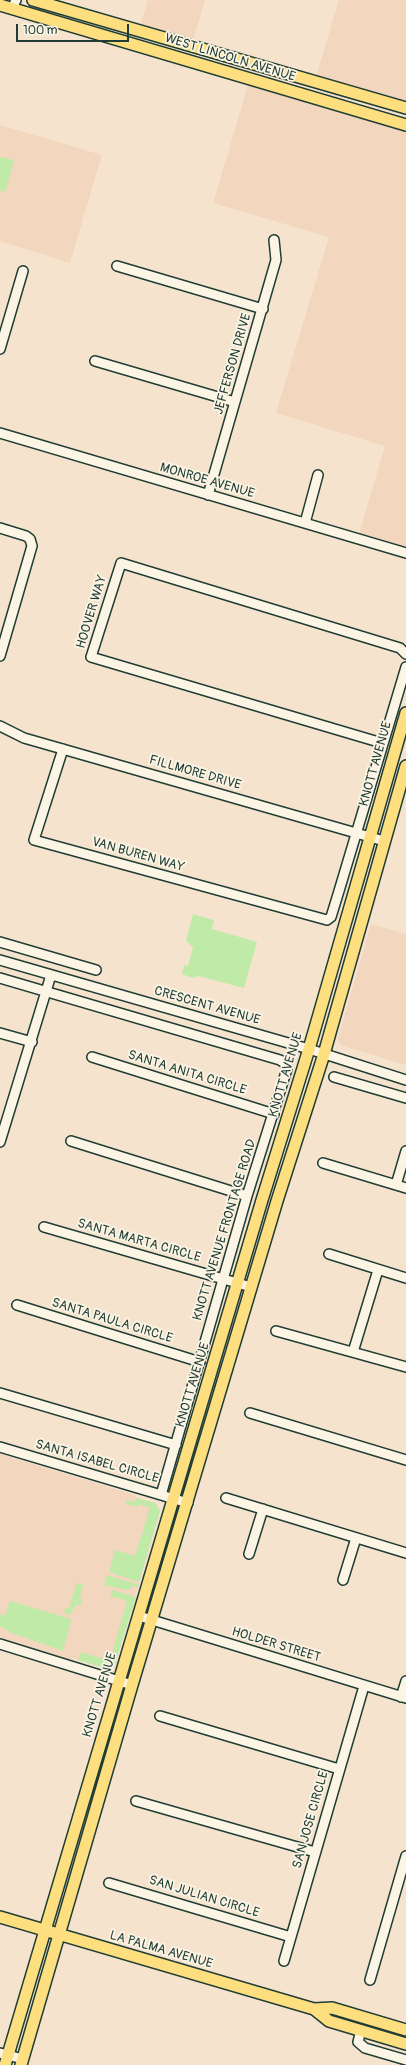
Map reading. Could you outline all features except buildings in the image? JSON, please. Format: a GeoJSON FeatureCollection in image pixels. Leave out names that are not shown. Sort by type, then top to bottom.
{"type":"FeatureCollection","features":[{"type":"Feature","properties":{"kind":"main road","name":"WEST LINCOLN AVENUE"},"geometry":{"type":"LineString","coordinates":[[33,0],[406,108]]}},
{"type":"Feature","properties":{"kind":"main road","name":"WEST LINCOLN AVENUE"},"geometry":{"type":"LineString","coordinates":[[0,5],[14,4],[406,126]]}},
{"type":"Feature","properties":{"kind":"main road","name":"KNOTT AVENUE"},"geometry":{"type":"LineString","coordinates":[[4,2058],[45,1930],[309,1049],[370,837],[403,735],[406,713]]}},
{"type":"Feature","properties":{"kind":"main road"},"geometry":{"type":"LineString","coordinates":[[22,2062],[132,1685],[188,1503],[251,1287],[324,1054],[406,766]]}},
{"type":"Feature","properties":{"kind":"main road"},"geometry":{"type":"LineString","coordinates":[[346,922],[360,926]]}},
{"type":"Feature","properties":{"kind":"main road","name":"LA PALMA AVENUE"},"geometry":{"type":"LineString","coordinates":[[0,1917],[314,2009],[332,2008],[406,2030]]}},
{"type":"Feature","properties":{"kind":"main road","name":"LA PALMA AVENUE"},"geometry":{"type":"LineString","coordinates":[[314,2009],[329,2021],[406,2044]]}},
{"type":"Feature","properties":{"kind":"street","name":"JEFFERSON DRIVE"},"geometry":{"type":"LineString","coordinates":[[208,495],[276,260],[274,240]]}},
{"type":"Feature","properties":{"kind":"street"},"geometry":{"type":"LineString","coordinates":[[117,266],[263,309]]}},
{"type":"Feature","properties":{"kind":"street"},"geometry":{"type":"LineString","coordinates":[[0,349],[23,271]]}},
{"type":"Feature","properties":{"kind":"street"},"geometry":{"type":"LineString","coordinates":[[95,361],[235,402]]}},
{"type":"Feature","properties":{"kind":"street","name":"MONROE AVENUE"},"geometry":{"type":"LineString","coordinates":[[0,433],[406,553]]}},
{"type":"Feature","properties":{"kind":"street"},"geometry":{"type":"LineString","coordinates":[[305,524],[318,475]]}},
{"type":"Feature","properties":{"kind":"street"},"geometry":{"type":"LineString","coordinates":[[0,528],[31,537],[32,550],[0,656]]}},
{"type":"Feature","properties":{"kind":"street","name":"HOOVER WAY"},"geometry":{"type":"LineString","coordinates":[[382,743],[91,657],[121,563],[403,651]]}},
{"type":"Feature","properties":{"kind":"street"},"geometry":{"type":"LineString","coordinates":[[356,834],[406,667]]}},
{"type":"Feature","properties":{"kind":"street","name":"FILLMORE DRIVE"},"geometry":{"type":"LineString","coordinates":[[0,726],[24,738],[384,841]]}},
{"type":"Feature","properties":{"kind":"street","name":"VAN BUREN WAY"},"geometry":{"type":"LineString","coordinates":[[63,749],[34,840],[327,920],[331,917],[356,834]]}},
{"type":"Feature","properties":{"kind":"street"},"geometry":{"type":"LineString","coordinates":[[0,942],[96,970]]}},
{"type":"Feature","properties":{"kind":"street","name":"CRESCENT AVENUE"},"geometry":{"type":"LineString","coordinates":[[0,960],[309,1049],[406,1080]]}},
{"type":"Feature","properties":{"kind":"street"},"geometry":{"type":"LineString","coordinates":[[0,1142],[3,1122],[32,1042],[51,975]]}},
{"type":"Feature","properties":{"kind":"street"},"geometry":{"type":"LineString","coordinates":[[0,978],[46,991]]}},
{"type":"Feature","properties":{"kind":"street","name":"KNOTT AVENUE FRONTAGE ROAD"},"geometry":{"type":"LineString","coordinates":[[46,991],[280,1060],[286,1064],[287,1069],[274,1114],[247,1196],[161,1495]]}},
{"type":"Feature","properties":{"kind":"street"},"geometry":{"type":"LineString","coordinates":[[0,1033],[32,1042]]}},
{"type":"Feature","properties":{"kind":"street","name":"SANTA ANITA CIRCLE"},"geometry":{"type":"LineString","coordinates":[[92,1057],[274,1114]]}},
{"type":"Feature","properties":{"kind":"street"},"geometry":{"type":"LineString","coordinates":[[334,1077],[406,1098]]}},
{"type":"Feature","properties":{"kind":"street"},"geometry":{"type":"LineString","coordinates":[[71,1141],[247,1196]]}},
{"type":"Feature","properties":{"kind":"street"},"geometry":{"type":"LineString","coordinates":[[396,1184],[406,1151]]}},
{"type":"Feature","properties":{"kind":"street"},"geometry":{"type":"LineString","coordinates":[[323,1163],[406,1188]]}},
{"type":"Feature","properties":{"kind":"street","name":"SANTA MARTA CIRCLE"},"geometry":{"type":"LineString","coordinates":[[44,1227],[251,1287]]}},
{"type":"Feature","properties":{"kind":"street"},"geometry":{"type":"LineString","coordinates":[[329,1254],[406,1278]]}},
{"type":"Feature","properties":{"kind":"street"},"geometry":{"type":"LineString","coordinates":[[353,1352],[378,1270]]}},
{"type":"Feature","properties":{"kind":"street","name":"SANTA PAULA CIRCLE"},"geometry":{"type":"LineString","coordinates":[[17,1305],[200,1362]]}},
{"type":"Feature","properties":{"kind":"street"},"geometry":{"type":"LineString","coordinates":[[276,1331],[406,1367]]}},
{"type":"Feature","properties":{"kind":"street"},"geometry":{"type":"LineString","coordinates":[[0,1393],[176,1445]]}},
{"type":"Feature","properties":{"kind":"street"},"geometry":{"type":"LineString","coordinates":[[250,1414],[406,1460]]}},
{"type":"Feature","properties":{"kind":"street","name":"SANTA ISABEL CIRCLE"},"geometry":{"type":"LineString","coordinates":[[0,1447],[188,1503]]}},
{"type":"Feature","properties":{"kind":"street"},"geometry":{"type":"LineString","coordinates":[[226,1498],[406,1553]]}},
{"type":"Feature","properties":{"kind":"street"},"geometry":{"type":"LineString","coordinates":[[249,1554],[263,1509]]}},
{"type":"Feature","properties":{"kind":"street"},"geometry":{"type":"LineString","coordinates":[[343,1580],[356,1538]]}},
{"type":"Feature","properties":{"kind":"street","name":"HOLDER STREET"},"geometry":{"type":"LineString","coordinates":[[138,1616],[404,1698]]}},
{"type":"Feature","properties":{"kind":"street"},"geometry":{"type":"LineString","coordinates":[[0,1644],[132,1685]]}},
{"type":"Feature","properties":{"kind":"street"},"geometry":{"type":"LineString","coordinates":[[404,1698],[406,1681]]}},
{"type":"Feature","properties":{"kind":"street","name":"SAN JOSE CIRCLE"},"geometry":{"type":"LineString","coordinates":[[284,1961],[364,1686]]}},
{"type":"Feature","properties":{"kind":"street"},"geometry":{"type":"LineString","coordinates":[[160,1716],[339,1769]]}},
{"type":"Feature","properties":{"kind":"street"},"geometry":{"type":"LineString","coordinates":[[136,1801],[315,1852]]}},
{"type":"Feature","properties":{"kind":"street"},"geometry":{"type":"LineString","coordinates":[[370,1980],[406,1856]]}},
{"type":"Feature","properties":{"kind":"street","name":"SAN JULIAN CIRCLE"},"geometry":{"type":"LineString","coordinates":[[109,1882],[291,1937]]}},
{"type":"Feature","properties":{"kind":"street"},"geometry":{"type":"LineString","coordinates":[[361,2030],[358,2042],[365,2048],[406,2060]]}},
{"type":"Feature","properties":{"kind":"street"},"geometry":{"type":"LineString","coordinates":[[4,2058],[22,2062]]}},
{"type":"Feature","properties":{"kind":"shaded area"},"geometry":{"type":"Polygon","coordinates":[[[148,0],[205,0],[193,41],[140,26],[148,0]]]}},
{"type":"Feature","properties":{"kind":"shaded area"},"geometry":{"type":"Polygon","coordinates":[[[339,0],[406,0],[406,104],[316,77],[339,0]]]}},
{"type":"Feature","properties":{"kind":"shaded area"},"geometry":{"type":"Polygon","coordinates":[[[248,85],[306,102],[366,115],[406,127],[406,547],[359,534],[385,446],[276,413],[329,237],[213,203],[248,85]]]}},
{"type":"Feature","properties":{"kind":"shaded area"},"geometry":{"type":"Polygon","coordinates":[[[0,125],[102,155],[70,263],[0,241],[0,125]]]}},
{"type":"Feature","properties":{"kind":"shaded area"},"geometry":{"type":"Polygon","coordinates":[[[371,924],[406,934],[406,1065],[343,1046],[339,1043],[338,1038],[371,924]]]}},
{"type":"Feature","properties":{"kind":"shaded area"},"geometry":{"type":"Polygon","coordinates":[[[0,1454],[135,1495],[137,1498],[155,1503],[159,1507],[160,1511],[115,1666],[111,1669],[75,1659],[64,1659],[0,1637],[0,1454]]]}},
{"type":"Feature","properties":{"kind":"green space"},"geometry":{"type":"Polygon","coordinates":[[[0,157],[14,160],[5,192],[0,190],[0,157]]]}},
{"type":"Feature","properties":{"kind":"green space"},"geometry":{"type":"Polygon","coordinates":[[[193,914],[214,920],[212,929],[257,942],[244,988],[198,976],[192,978],[182,974],[184,965],[188,966],[193,947],[186,941],[193,914]]]}},
{"type":"Feature","properties":{"kind":"green space"},"geometry":{"type":"Polygon","coordinates":[[[137,1498],[155,1503],[160,1511],[139,1582],[109,1572],[115,1550],[135,1556],[150,1508],[139,1504],[138,1507],[126,1504],[127,1500],[134,1502],[137,1498]]]}},
{"type":"Feature","properties":{"kind":"green space"},"geometry":{"type":"Polygon","coordinates":[[[107,1575],[139,1585],[138,1588],[133,1586],[127,1590],[104,1585],[107,1575]]]}},
{"type":"Feature","properties":{"kind":"green space"},"geometry":{"type":"Polygon","coordinates":[[[77,1583],[83,1584],[80,1598],[82,1601],[80,1606],[75,1605],[70,1615],[64,1613],[65,1608],[69,1608],[77,1583]]]}},
{"type":"Feature","properties":{"kind":"green space"},"geometry":{"type":"Polygon","coordinates":[[[112,1590],[136,1597],[114,1666],[108,1669],[78,1660],[81,1652],[110,1661],[127,1601],[110,1596],[112,1590]]]}},
{"type":"Feature","properties":{"kind":"green space"},"geometry":{"type":"Polygon","coordinates":[[[10,1601],[71,1619],[63,1651],[12,1633],[0,1626],[0,1614],[5,1616],[10,1601]]]}}]}
